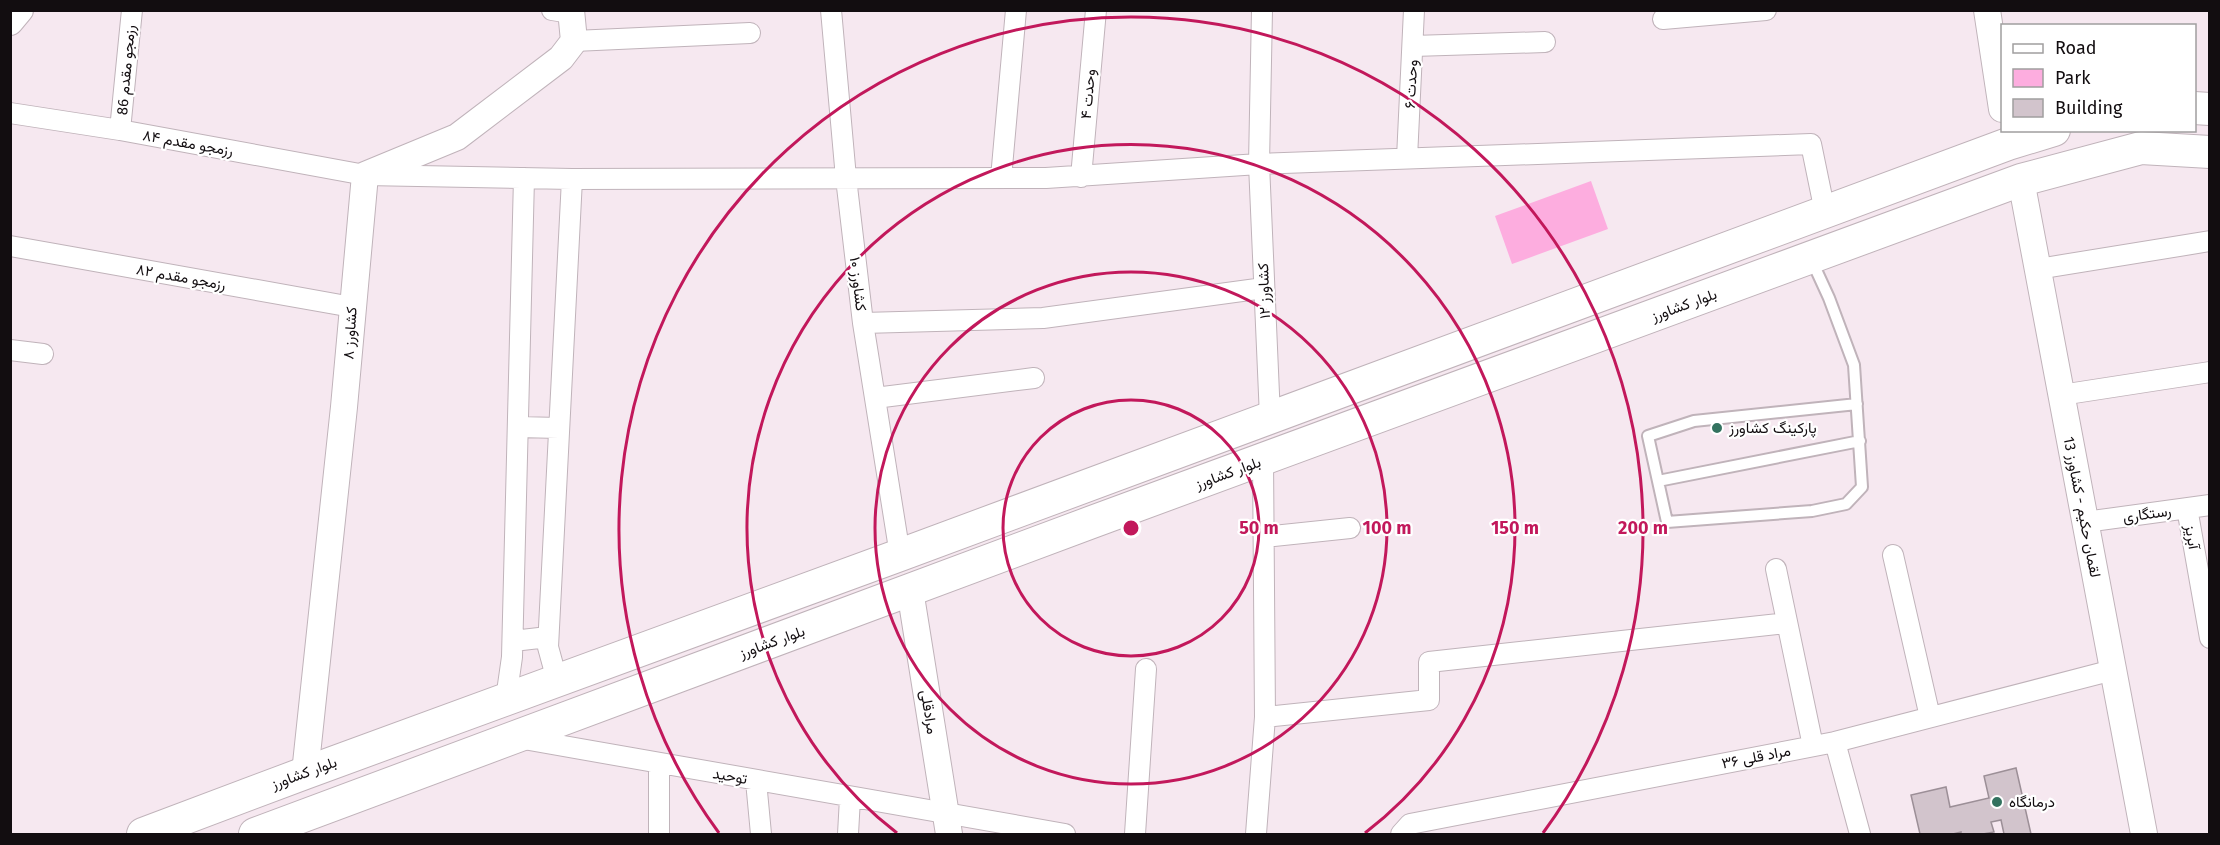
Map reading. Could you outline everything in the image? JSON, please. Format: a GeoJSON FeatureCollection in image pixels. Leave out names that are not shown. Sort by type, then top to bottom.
{"type":"FeatureCollection","features":[{"type":"Feature","properties":{"kind":"main road","name":"بلوار کشاورز"},"geometry":{"type":"LineString","coordinates":[[142,834],[1825,212],[2007,137],[2041,132]]}},
{"type":"Feature","properties":{"kind":"main road","name":"بلوار کشاورز"},"geometry":{"type":"LineString","coordinates":[[255,834],[1092,522],[2021,180],[2141,148],[2210,152]]}},
{"type":"Feature","properties":{"kind":"main road"},"geometry":{"type":"LineString","coordinates":[[1080,488],[1092,522]]}},
{"type":"Feature","properties":{"kind":"street"},"geometry":{"type":"LineString","coordinates":[[10,22],[20,10]]}},
{"type":"Feature","properties":{"kind":"street","name":"رزمجو مقدم 86"},"geometry":{"type":"LineString","coordinates":[[120,130],[132,10]]}},
{"type":"Feature","properties":{"kind":"street","name":"کشاورز ۱۰"},"geometry":{"type":"LineString","coordinates":[[831,10],[846,178],[863,323],[900,555]]}},
{"type":"Feature","properties":{"kind":"street"},"geometry":{"type":"LineString","coordinates":[[1001,178],[1016,10]]}},
{"type":"Feature","properties":{"kind":"street","name":"وحدت ۴"},"geometry":{"type":"LineString","coordinates":[[1081,177],[1096,10]]}},
{"type":"Feature","properties":{"kind":"street","name":"کشاورز ۱۲"},"geometry":{"type":"LineString","coordinates":[[1262,10],[1259,164],[1270,417]]}},
{"type":"Feature","properties":{"kind":"street","name":"وحدت ۶"},"geometry":{"type":"LineString","coordinates":[[1407,158],[1414,10]]}},
{"type":"Feature","properties":{"kind":"street"},"geometry":{"type":"LineString","coordinates":[[1663,19],[1766,10]]}},
{"type":"Feature","properties":{"kind":"street"},"geometry":{"type":"LineString","coordinates":[[1988,10],[2001,102]]}},
{"type":"Feature","properties":{"kind":"street"},"geometry":{"type":"LineString","coordinates":[[565,11],[573,41]]}},
{"type":"Feature","properties":{"kind":"street"},"geometry":{"type":"LineString","coordinates":[[573,41],[750,33]]}},
{"type":"Feature","properties":{"kind":"street"},"geometry":{"type":"LineString","coordinates":[[364,175],[456,138],[561,58],[573,41]]}},
{"type":"Feature","properties":{"kind":"street"},"geometry":{"type":"LineString","coordinates":[[1413,46],[1545,42]]}},
{"type":"Feature","properties":{"kind":"street","name":"رزمجو مقدم ۸۴"},"geometry":{"type":"LineString","coordinates":[[10,113],[120,130],[364,175],[572,179],[1081,177],[1259,164],[1811,144],[1825,212]]}},
{"type":"Feature","properties":{"kind":"street","name":"کشاورز ۸"},"geometry":{"type":"LineString","coordinates":[[305,773],[344,407],[364,175]]}},
{"type":"Feature","properties":{"kind":"street"},"geometry":{"type":"LineString","coordinates":[[506,699],[513,641],[524,178]]}},
{"type":"Feature","properties":{"kind":"street"},"geometry":{"type":"LineString","coordinates":[[557,680],[548,647],[548,637],[572,179]]}},
{"type":"Feature","properties":{"kind":"street","name":"لقمان حکیم - کشاورز 13"},"geometry":{"type":"LineString","coordinates":[[2021,180],[2144,834]]}},
{"type":"Feature","properties":{"kind":"street"},"geometry":{"type":"LineString","coordinates":[[2038,269],[2210,241]]}},
{"type":"Feature","properties":{"kind":"street","name":"رزمجو مقدم ۸۲"},"geometry":{"type":"LineString","coordinates":[[10,246],[352,307]]}},
{"type":"Feature","properties":{"kind":"street"},"geometry":{"type":"LineString","coordinates":[[863,323],[1043,318],[1264,288]]}},
{"type":"Feature","properties":{"kind":"street"},"geometry":{"type":"LineString","coordinates":[[10,350],[43,354]]}},
{"type":"Feature","properties":{"kind":"street"},"geometry":{"type":"LineString","coordinates":[[2061,395],[2210,372]]}},
{"type":"Feature","properties":{"kind":"street"},"geometry":{"type":"LineString","coordinates":[[875,398],[1034,378]]}},
{"type":"Feature","properties":{"kind":"street"},"geometry":{"type":"LineString","coordinates":[[518,427],[559,428]]}},
{"type":"Feature","properties":{"kind":"street"},"geometry":{"type":"LineString","coordinates":[[1256,834],[1265,717],[1263,459]]}},
{"type":"Feature","properties":{"kind":"street","name":"رستگاری"},"geometry":{"type":"LineString","coordinates":[[2085,522],[2210,505]]}},
{"type":"Feature","properties":{"kind":"street","name":"آبریز"},"geometry":{"type":"LineString","coordinates":[[2187,508],[2210,638]]}},
{"type":"Feature","properties":{"kind":"street"},"geometry":{"type":"LineString","coordinates":[[1264,537],[1350,528]]}},
{"type":"Feature","properties":{"kind":"street"},"geometry":{"type":"LineString","coordinates":[[1893,555],[1930,717]]}},
{"type":"Feature","properties":{"kind":"street"},"geometry":{"type":"LineString","coordinates":[[1776,569],[1813,746]]}},
{"type":"Feature","properties":{"kind":"street","name":"مرادقلی"},"geometry":{"type":"LineString","coordinates":[[910,591],[947,825]]}},
{"type":"Feature","properties":{"kind":"street"},"geometry":{"type":"LineString","coordinates":[[1265,717],[1429,700],[1429,662],[1787,623]]}},
{"type":"Feature","properties":{"kind":"street"},"geometry":{"type":"LineString","coordinates":[[513,641],[548,637]]}},
{"type":"Feature","properties":{"kind":"street"},"geometry":{"type":"LineString","coordinates":[[1135,834],[1146,669]]}},
{"type":"Feature","properties":{"kind":"street","name":"مراد قلی ۳۶"},"geometry":{"type":"LineString","coordinates":[[1401,834],[1410,824],[1835,742],[2113,670]]}},
{"type":"Feature","properties":{"kind":"street","name":"توحید"},"geometry":{"type":"LineString","coordinates":[[515,738],[850,798],[947,825]]}},
{"type":"Feature","properties":{"kind":"street"},"geometry":{"type":"LineString","coordinates":[[1835,742],[1860,834]]}},
{"type":"Feature","properties":{"kind":"street"},"geometry":{"type":"LineString","coordinates":[[659,764],[659,834]]}},
{"type":"Feature","properties":{"kind":"street"},"geometry":{"type":"LineString","coordinates":[[756,781],[760,834]]}},
{"type":"Feature","properties":{"kind":"street"},"geometry":{"type":"LineString","coordinates":[[848,834],[850,798]]}},
{"type":"Feature","properties":{"kind":"street"},"geometry":{"type":"LineString","coordinates":[[947,825],[1065,834]]}},
{"type":"Feature","properties":{"kind":"lane"},"geometry":{"type":"LineString","coordinates":[[1811,258],[1854,365],[1860,441],[1862,487],[1846,504],[1812,511],[1667,522],[1648,436],[1694,421],[1857,404]]}},
{"type":"Feature","properties":{"kind":"lane"},"geometry":{"type":"LineString","coordinates":[[1658,481],[1860,441]]}},
{"type":"Feature","properties":{"kind":"green space"},"geometry":{"type":"Polygon","coordinates":[[[1591,181],[1608,229],[1512,264],[1495,216],[1591,181]]]}},
{"type":"Feature","properties":{"kind":"building","name":"درمانگاه"},"geometry":{"type":"Polygon","coordinates":[[[2016,768],[2031,834],[2004,834],[2001,820],[1991,822],[1994,832],[1983,834],[1961,834],[1961,832],[1920,834],[1911,795],[1946,787],[1950,807],[1989,798],[1984,776],[2016,768]]]}},
{"type":"Feature","properties":{"kind":"place","name":"پارکینگ کشاورز"},"geometry":{"type":"Point","coordinates":[1717,428]}},
{"type":"Feature","properties":{"kind":"place","name":"درمانگاه"},"geometry":{"type":"Point","coordinates":[1997,802]}}]}
